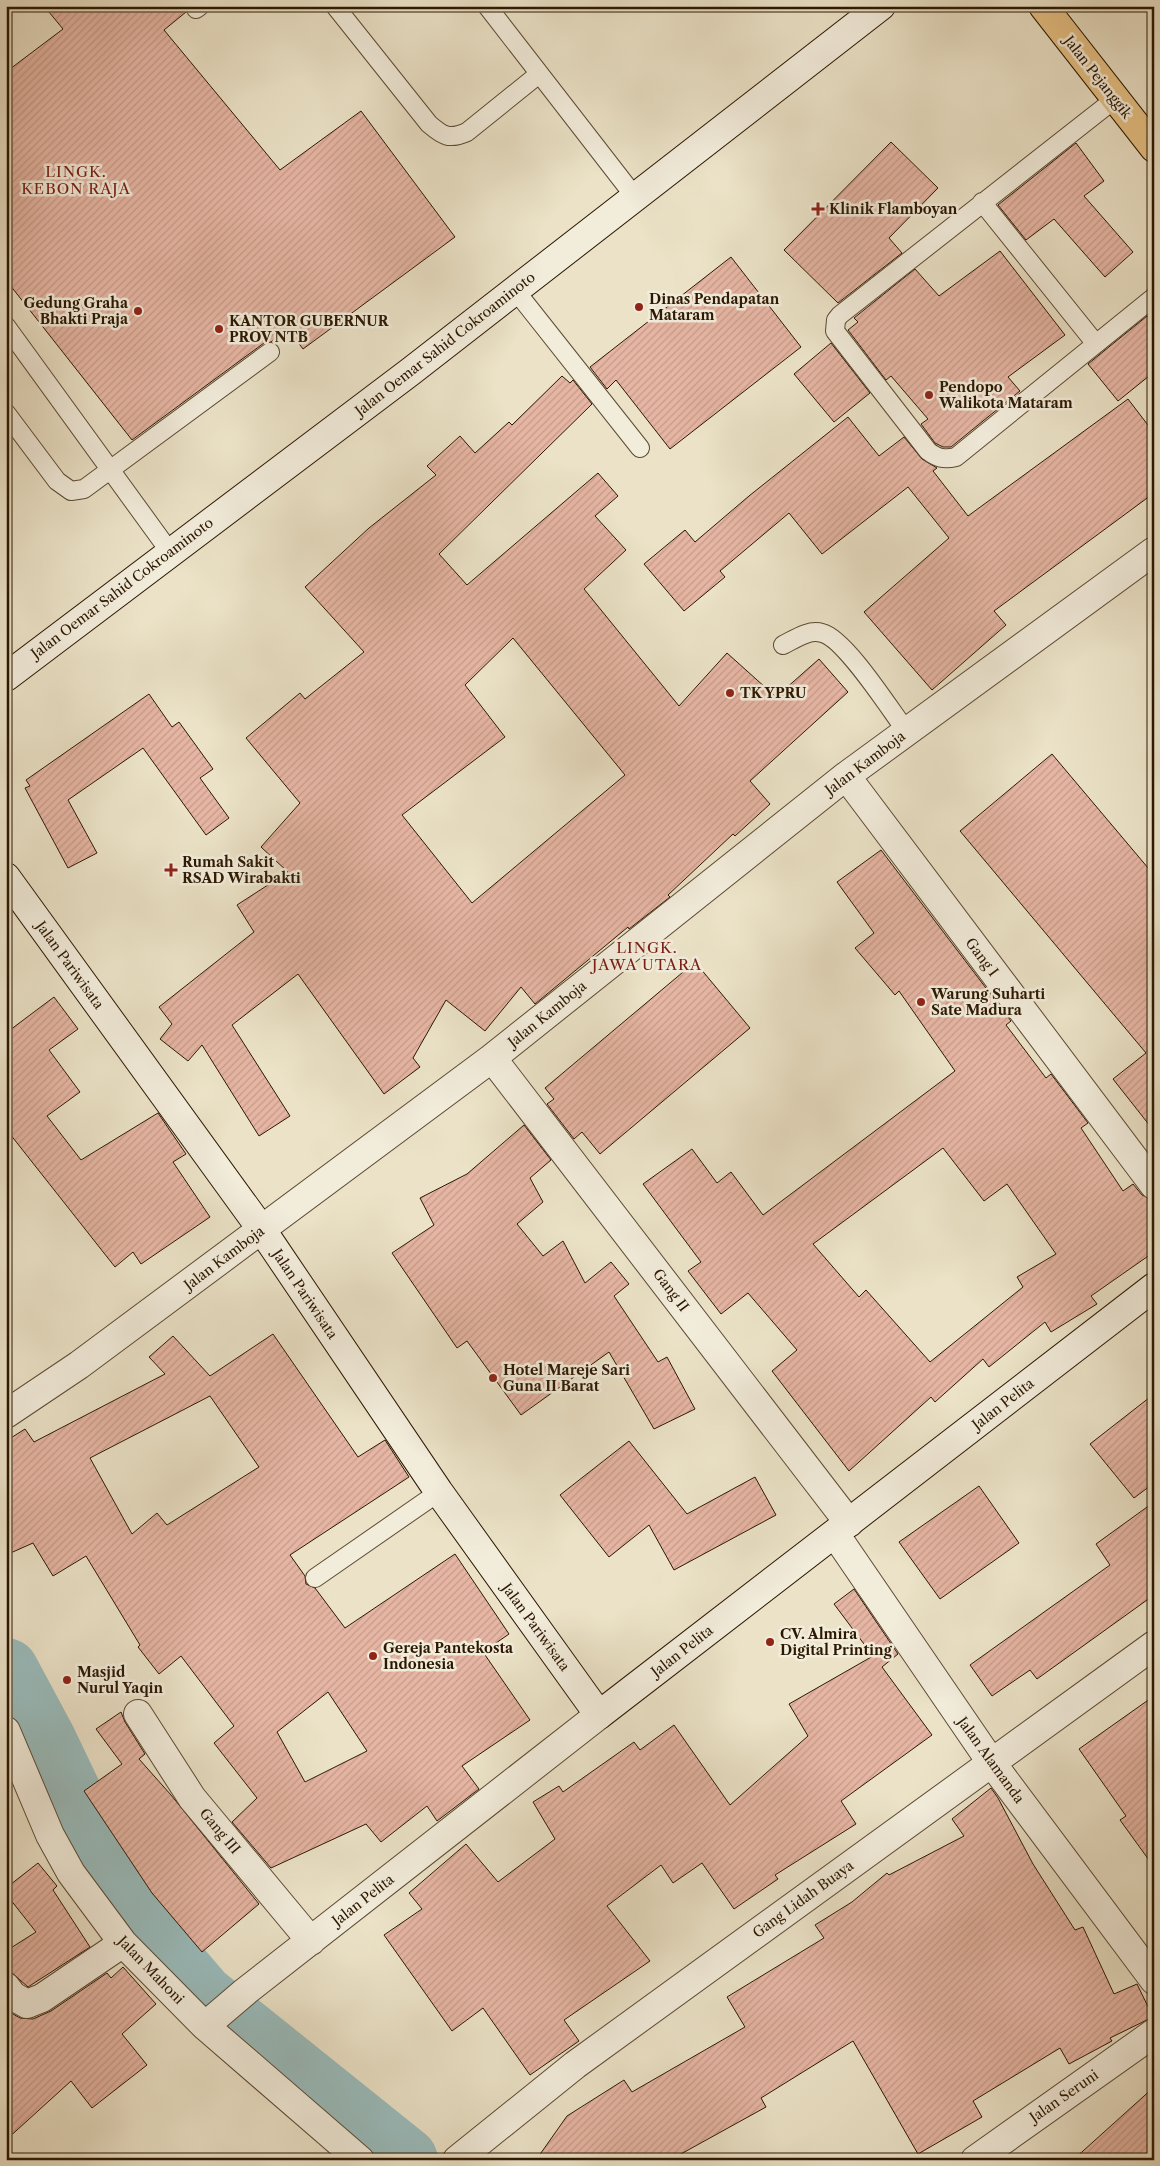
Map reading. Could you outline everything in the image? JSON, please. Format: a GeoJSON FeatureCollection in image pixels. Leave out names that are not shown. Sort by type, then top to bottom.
{"type":"FeatureCollection","features":[{"type":"Feature","properties":{"kind":"main road","name":"Jalan Pejanggik"},"geometry":{"type":"LineString","coordinates":[[1043,6],[1154,148]]}},
{"type":"Feature","properties":{"kind":"street","name":"Jalan Oemar Sahid Cokroaminoto"},"geometry":{"type":"LineString","coordinates":[[6,677],[515,290],[881,6]]}},
{"type":"Feature","properties":{"kind":"street","name":"Jalan Kamboja"},"geometry":{"type":"LineString","coordinates":[[6,1414],[79,1365],[492,1058],[846,776],[1154,551]]}},
{"type":"Feature","properties":{"kind":"street","name":"Gang I"},"geometry":{"type":"LineString","coordinates":[[846,776],[1154,1185]]}},
{"type":"Feature","properties":{"kind":"street","name":"Jalan Pariwisata"},"geometry":{"type":"LineString","coordinates":[[6,877],[262,1230],[439,1492],[599,1715]]}},
{"type":"Feature","properties":{"kind":"street","name":"Gang II"},"geometry":{"type":"LineString","coordinates":[[492,1058],[842,1529]]}},
{"type":"Feature","properties":{"kind":"street","name":"Jalan Pelita"},"geometry":{"type":"LineString","coordinates":[[209,2022],[599,1715],[1154,1287]]}},
{"type":"Feature","properties":{"kind":"street","name":"Jalan Alamanda"},"geometry":{"type":"LineString","coordinates":[[842,1529],[991,1762],[1154,1980]]}},
{"type":"Feature","properties":{"kind":"street","name":"Gang Lidah Buaya"},"geometry":{"type":"LineString","coordinates":[[457,2160],[575,2065],[1154,1645]]}},
{"type":"Feature","properties":{"kind":"street","name":"Gang III"},"geometry":{"type":"LineString","coordinates":[[138,1714],[192,1798],[311,1942]]}},
{"type":"Feature","properties":{"kind":"street","name":"Jalan Mahoni"},"geometry":{"type":"LineString","coordinates":[[6,1732],[50,1835],[71,1873],[122,1942],[360,2160]]}},
{"type":"Feature","properties":{"kind":"street"},"geometry":{"type":"LineString","coordinates":[[6,1987],[13,1996],[27,2004],[42,1998],[122,1942]]}},
{"type":"Feature","properties":{"kind":"street","name":"Jalan Seruni"},"geometry":{"type":"LineString","coordinates":[[975,2160],[1154,2033]]}},
{"type":"Feature","properties":{"kind":"lane"},"geometry":{"type":"LineString","coordinates":[[335,6],[429,124],[442,135],[460,135],[467,132],[539,74]]}},
{"type":"Feature","properties":{"kind":"lane"},"geometry":{"type":"LineString","coordinates":[[487,6],[635,197]]}},
{"type":"Feature","properties":{"kind":"lane"},"geometry":{"type":"LineString","coordinates":[[1115,99],[982,202],[836,320],[837,336],[928,451],[941,458],[956,457],[1154,297]]}},
{"type":"Feature","properties":{"kind":"lane"},"geometry":{"type":"LineString","coordinates":[[982,202],[1096,344]]}},
{"type":"Feature","properties":{"kind":"lane"},"geometry":{"type":"LineString","coordinates":[[515,290],[640,448]]}},
{"type":"Feature","properties":{"kind":"lane"},"geometry":{"type":"LineString","coordinates":[[6,326],[170,552]]}},
{"type":"Feature","properties":{"kind":"lane"},"geometry":{"type":"LineString","coordinates":[[6,414],[57,481],[71,491],[84,490],[270,352]]}},
{"type":"Feature","properties":{"kind":"lane"},"geometry":{"type":"LineString","coordinates":[[783,645],[808,633],[823,633],[844,648],[907,732]]}},
{"type":"Feature","properties":{"kind":"lane"},"geometry":{"type":"LineString","coordinates":[[315,1578],[439,1492]]}},
{"type":"Feature","properties":{"kind":"building"},"geometry":{"type":"Polygon","coordinates":[[[44,6],[186,6],[186,12],[164,30],[280,170],[361,111],[455,237],[303,349],[288,329],[271,342],[264,343],[132,440],[6,280],[6,72],[63,29],[44,6]]]}},
{"type":"Feature","properties":{"kind":"building"},"geometry":{"type":"Polygon","coordinates":[[[891,142],[938,188],[889,238],[902,253],[838,303],[784,250],[891,142]]]}},
{"type":"Feature","properties":{"kind":"building"},"geometry":{"type":"Polygon","coordinates":[[[1076,143],[1104,181],[1084,196],[1133,252],[1105,277],[1054,219],[1026,240],[998,205],[1076,143]]]}},
{"type":"Feature","properties":{"kind":"building"},"geometry":{"type":"Polygon","coordinates":[[[1000,251],[1065,335],[1008,377],[1020,391],[951,447],[943,447],[935,443],[921,424],[928,419],[891,376],[886,380],[848,330],[858,322],[854,318],[915,269],[939,296],[1000,251]]]}},
{"type":"Feature","properties":{"kind":"building"},"geometry":{"type":"Polygon","coordinates":[[[731,257],[801,347],[670,449],[616,380],[607,389],[590,367],[731,257]]]}},
{"type":"Feature","properties":{"kind":"building"},"geometry":{"type":"Polygon","coordinates":[[[1147,316],[1154,324],[1154,372],[1118,401],[1088,364],[1147,316]]]}},
{"type":"Feature","properties":{"kind":"building"},"geometry":{"type":"Polygon","coordinates":[[[831,343],[870,393],[834,422],[794,374],[831,343]]]}},
{"type":"Feature","properties":{"kind":"building"},"geometry":{"type":"Polygon","coordinates":[[[562,376],[570,383],[573,380],[592,404],[439,554],[467,585],[598,473],[618,496],[595,516],[626,550],[584,589],[679,706],[727,653],[776,697],[819,659],[848,692],[750,781],[770,804],[735,836],[733,834],[668,895],[670,897],[629,929],[628,927],[535,1004],[521,987],[485,1031],[446,1000],[413,1058],[420,1067],[384,1094],[298,974],[232,1025],[290,1116],[259,1136],[202,1045],[188,1061],[160,1039],[172,1024],[159,1007],[254,932],[237,905],[288,872],[261,847],[300,803],[246,738],[300,693],[305,699],[364,652],[305,587],[369,528],[436,475],[427,466],[460,436],[475,453],[509,422],[512,425],[562,376]],[[513,638],[465,685],[505,737],[402,815],[472,903],[625,775],[513,638]]]}},
{"type":"Feature","properties":{"kind":"building"},"geometry":{"type":"Polygon","coordinates":[[[1128,399],[1154,433],[1154,493],[994,611],[1006,625],[932,690],[864,612],[949,538],[908,487],[822,554],[789,513],[720,571],[725,577],[684,611],[644,564],[685,530],[695,542],[848,417],[879,456],[904,437],[922,459],[937,468],[933,471],[968,516],[1128,399]]]}},
{"type":"Feature","properties":{"kind":"building"},"geometry":{"type":"Polygon","coordinates":[[[149,694],[172,727],[179,722],[213,769],[200,778],[229,818],[206,835],[143,748],[68,800],[97,853],[68,868],[25,788],[30,786],[26,780],[149,694]]]}},
{"type":"Feature","properties":{"kind":"building"},"geometry":{"type":"Polygon","coordinates":[[[1052,754],[1154,875],[1154,1131],[1113,1079],[1146,1053],[960,831],[1052,754]]]}},
{"type":"Feature","properties":{"kind":"building"},"geometry":{"type":"Polygon","coordinates":[[[881,850],[1011,1021],[1006,1025],[1046,1078],[1051,1074],[1088,1123],[1081,1128],[1123,1191],[1133,1184],[1142,1195],[1154,1200],[1154,1252],[1091,1296],[1097,1304],[1051,1332],[1045,1322],[989,1367],[983,1359],[935,1402],[931,1397],[849,1471],[772,1371],[797,1350],[748,1293],[721,1314],[688,1271],[701,1262],[643,1184],[692,1149],[717,1183],[731,1172],[763,1215],[955,1071],[899,991],[895,995],[855,948],[874,933],[837,882],[881,850]],[[943,1148],[813,1244],[859,1297],[866,1290],[930,1362],[1023,1287],[1017,1277],[1056,1254],[1007,1184],[984,1201],[943,1148]]]}},
{"type":"Feature","properties":{"kind":"building"},"geometry":{"type":"Polygon","coordinates":[[[695,962],[750,1028],[600,1154],[582,1132],[574,1139],[547,1104],[554,1099],[545,1088],[695,962]]]}},
{"type":"Feature","properties":{"kind":"building"},"geometry":{"type":"Polygon","coordinates":[[[54,997],[78,1029],[49,1050],[80,1092],[47,1116],[81,1160],[158,1113],[186,1154],[173,1162],[210,1217],[141,1264],[133,1252],[115,1267],[6,1129],[6,1033],[54,997]]]}},
{"type":"Feature","properties":{"kind":"building"},"geometry":{"type":"Polygon","coordinates":[[[524,1125],[551,1160],[530,1178],[543,1202],[517,1224],[543,1256],[563,1241],[585,1283],[611,1262],[629,1284],[614,1296],[658,1362],[667,1357],[695,1409],[654,1429],[609,1352],[521,1415],[467,1341],[457,1348],[392,1253],[434,1225],[420,1198],[467,1174],[524,1125]]]}},
{"type":"Feature","properties":{"kind":"building"},"geometry":{"type":"Polygon","coordinates":[[[273,1334],[358,1457],[385,1440],[409,1477],[290,1555],[305,1576],[306,1584],[315,1588],[345,1628],[455,1554],[509,1634],[483,1652],[530,1720],[462,1766],[479,1789],[437,1821],[427,1806],[381,1842],[366,1824],[271,1868],[232,1822],[257,1798],[214,1743],[234,1726],[181,1656],[159,1674],[138,1647],[140,1645],[86,1556],[53,1576],[33,1543],[6,1555],[6,1441],[25,1429],[34,1442],[165,1374],[149,1357],[173,1336],[210,1376],[273,1334]],[[210,1396],[90,1458],[132,1534],[157,1513],[167,1525],[259,1467],[210,1396]],[[328,1692],[277,1732],[305,1782],[367,1751],[328,1692]]]}},
{"type":"Feature","properties":{"kind":"building"},"geometry":{"type":"Polygon","coordinates":[[[1154,1394],[1154,1483],[1134,1498],[1090,1444],[1154,1394]]]}},
{"type":"Feature","properties":{"kind":"building"},"geometry":{"type":"Polygon","coordinates":[[[629,1441],[687,1514],[755,1477],[776,1515],[674,1570],[649,1525],[609,1557],[560,1495],[629,1441]]]}},
{"type":"Feature","properties":{"kind":"building"},"geometry":{"type":"Polygon","coordinates":[[[979,1486],[1019,1543],[940,1599],[899,1542],[979,1486]]]}},
{"type":"Feature","properties":{"kind":"building"},"geometry":{"type":"Polygon","coordinates":[[[1154,1502],[1154,1595],[1037,1679],[1030,1670],[992,1696],[970,1665],[1110,1565],[1096,1544],[1154,1502]]]}},
{"type":"Feature","properties":{"kind":"building"},"geometry":{"type":"Polygon","coordinates":[[[854,1589],[898,1654],[882,1667],[932,1735],[841,1801],[856,1824],[775,1875],[778,1879],[734,1909],[702,1863],[673,1883],[661,1865],[607,1906],[650,1961],[564,2020],[579,2041],[530,2075],[483,2008],[452,2031],[384,1935],[422,1909],[409,1893],[466,1844],[498,1882],[555,1839],[533,1802],[559,1786],[563,1792],[634,1742],[640,1750],[674,1725],[730,1805],[808,1736],[789,1704],[873,1656],[834,1604],[854,1589]]]}},
{"type":"Feature","properties":{"kind":"building"},"geometry":{"type":"Polygon","coordinates":[[[1154,1696],[1154,1867],[1120,1820],[1126,1816],[1079,1749],[1154,1696]]]}},
{"type":"Feature","properties":{"kind":"building"},"geometry":{"type":"Polygon","coordinates":[[[121,1712],[145,1754],[139,1759],[171,1795],[259,1904],[202,1952],[152,1893],[84,1791],[122,1764],[96,1729],[121,1712]]]}},
{"type":"Feature","properties":{"kind":"building"},"geometry":{"type":"Polygon","coordinates":[[[991,1788],[1033,1864],[1075,1930],[1083,1927],[1114,1994],[1137,1984],[1153,2017],[1110,2038],[1112,2041],[1069,2064],[1060,2048],[973,2101],[982,2117],[918,2154],[853,2041],[761,2098],[766,2107],[670,2160],[536,2160],[567,2116],[624,2080],[632,2092],[745,2027],[727,1997],[824,1938],[815,1925],[852,1902],[887,1873],[889,1875],[964,1836],[952,1819],[991,1788]]]}},
{"type":"Feature","properties":{"kind":"building"},"geometry":{"type":"Polygon","coordinates":[[[38,1863],[57,1886],[53,1890],[90,1947],[28,1987],[12,1973],[6,1972],[6,1951],[36,1932],[6,1894],[6,1888],[38,1863]]]}},
{"type":"Feature","properties":{"kind":"building"},"geometry":{"type":"Polygon","coordinates":[[[123,1967],[156,2004],[122,2034],[147,2065],[92,2108],[71,2081],[6,2140],[6,2010],[20,2018],[33,2019],[51,2011],[107,1973],[111,1978],[123,1967]]]}},
{"type":"Feature","properties":{"kind":"building"},"geometry":{"type":"Polygon","coordinates":[[[1154,2087],[1154,2160],[1073,2160],[1154,2087]]]}},
{"type":"Feature","properties":{"kind":"waterway"},"geometry":{"type":"LineString","coordinates":[[6,1671],[43,1740],[121,1903],[202,1997],[405,2160]]}},
{"type":"Feature","properties":{"kind":"place","name":"Klinik Flamboyan"},"geometry":{"type":"Point","coordinates":[818,209]}},
{"type":"Feature","properties":{"kind":"place","name":"Dinas Pendapatan Mataram"},"geometry":{"type":"Point","coordinates":[639,307]}},
{"type":"Feature","properties":{"kind":"place","name":"Gedung Graha Bhakti Praja"},"geometry":{"type":"Point","coordinates":[138,311]}},
{"type":"Feature","properties":{"kind":"place","name":"KANTOR GUBERNUR PROV NTB"},"geometry":{"type":"Point","coordinates":[219,329]}},
{"type":"Feature","properties":{"kind":"place","name":"Pendopo Walikota Mataram"},"geometry":{"type":"Point","coordinates":[929,395]}},
{"type":"Feature","properties":{"kind":"place","name":"TK YPRU"},"geometry":{"type":"Point","coordinates":[730,693]}},
{"type":"Feature","properties":{"kind":"place","name":"Rumah Sakit RSAD Wirabakti"},"geometry":{"type":"Point","coordinates":[171,870]}},
{"type":"Feature","properties":{"kind":"place","name":"Warung Suharti Sate Madura"},"geometry":{"type":"Point","coordinates":[921,1002]}},
{"type":"Feature","properties":{"kind":"place","name":"Hotel Mareje Sari Guna II Barat"},"geometry":{"type":"Point","coordinates":[493,1378]}},
{"type":"Feature","properties":{"kind":"place","name":"CV. Almira Digital Printing"},"geometry":{"type":"Point","coordinates":[770,1642]}},
{"type":"Feature","properties":{"kind":"place","name":"Gereja Pantekosta Indonesia"},"geometry":{"type":"Point","coordinates":[373,1656]}},
{"type":"Feature","properties":{"kind":"place","name":"Masjid Nurul Yaqin"},"geometry":{"type":"Point","coordinates":[67,1680]}},
{"type":"Feature","properties":{"kind":"district","name":"LINGK. KEBON RAJA"},"geometry":{"type":"Point","coordinates":[76,180]}},
{"type":"Feature","properties":{"kind":"district","name":"LINGK. JAWA UTARA"},"geometry":{"type":"Point","coordinates":[647,956]}}]}
